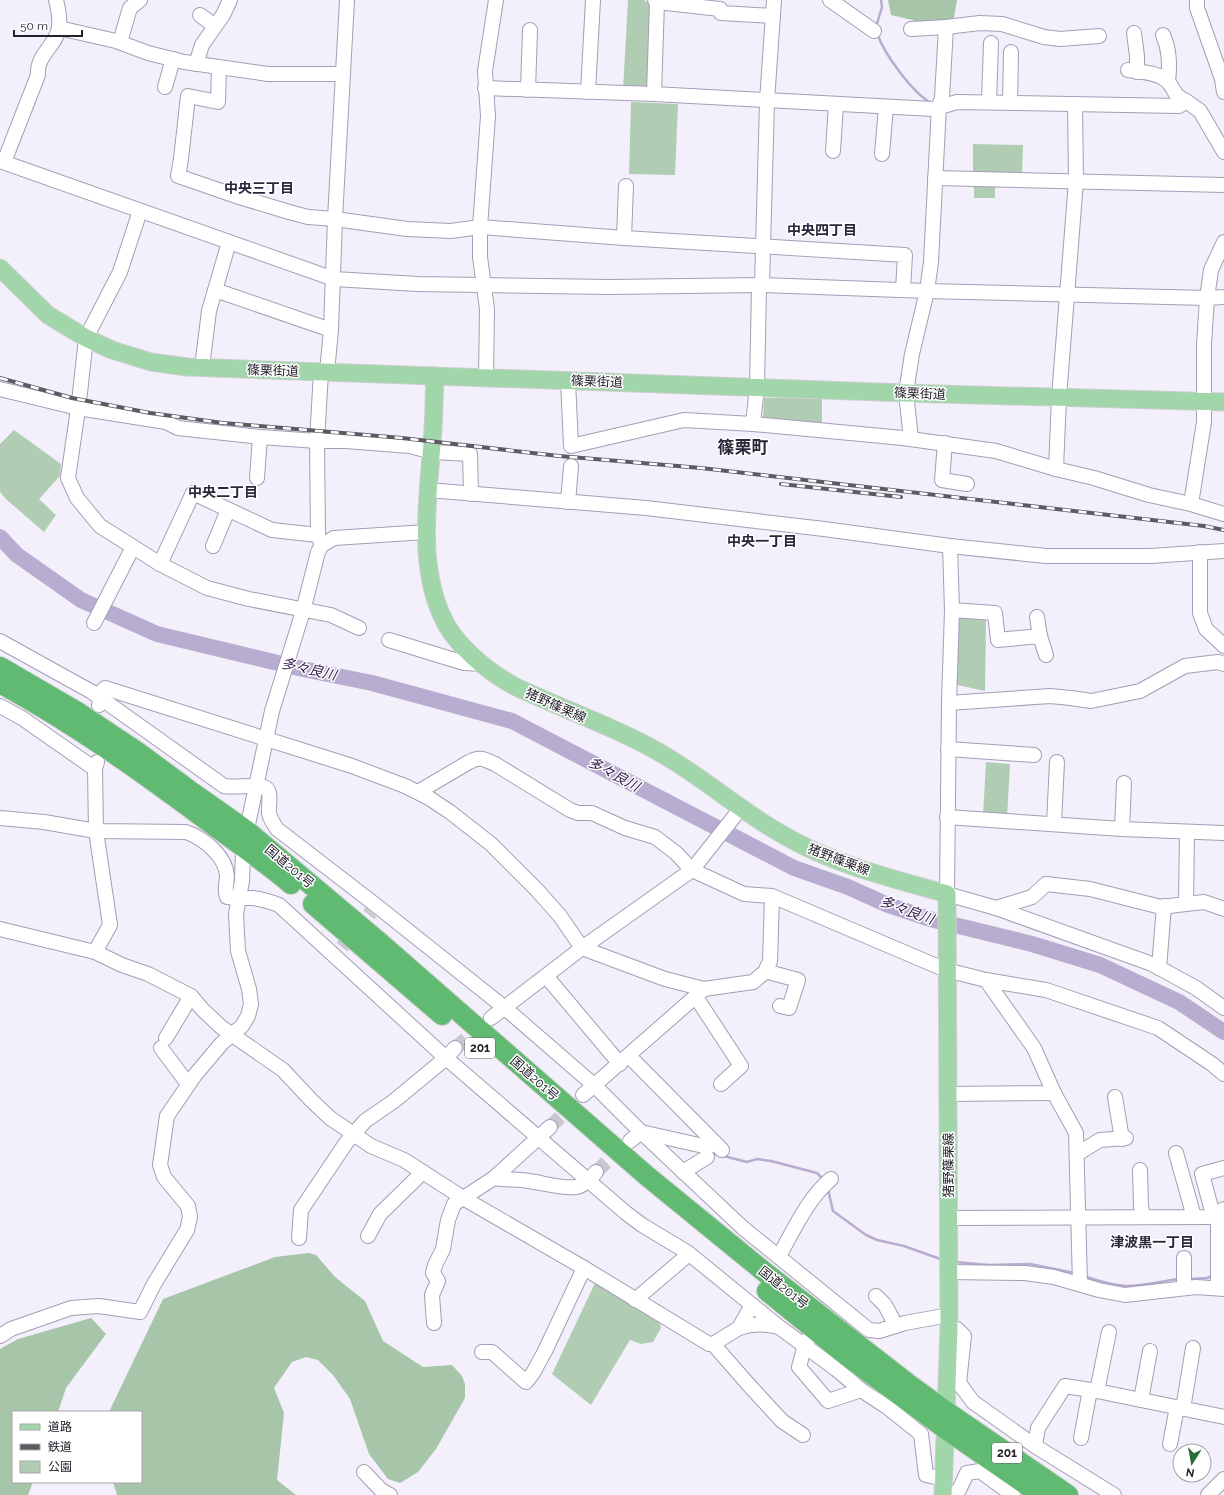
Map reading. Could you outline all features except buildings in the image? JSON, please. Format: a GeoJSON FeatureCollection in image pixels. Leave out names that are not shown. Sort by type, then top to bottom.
{"type":"FeatureCollection","features":[{"type":"Feature","properties":{"kind":"highway","name":"国道201号"},"geometry":{"type":"LineString","coordinates":[[0,667],[79,713],[133,749],[245,839],[287,881],[640,1187],[813,1330],[848,1356],[947,1421],[1068,1495]]}},
{"type":"Feature","properties":{"kind":"highway","name":"国道201号"},"geometry":{"type":"LineString","coordinates":[[0,683],[116,755],[186,804],[245,839]]}},
{"type":"Feature","properties":{"kind":"highway","name":"国道201号"},"geometry":{"type":"LineString","coordinates":[[947,1421],[1041,1495]]}},
{"type":"Feature","properties":{"kind":"main road","name":"篠栗街道"},"geometry":{"type":"LineString","coordinates":[[0,268],[48,315],[86,338],[112,350],[151,362],[187,367],[906,393],[1224,402]]}},
{"type":"Feature","properties":{"kind":"main road","name":"猪野篠栗線"},"geometry":{"type":"LineString","coordinates":[[435,376],[432,452],[426,532],[427,558],[431,585],[441,616],[460,642],[482,664],[504,681],[634,740],[672,760],[739,810],[784,836],[831,859],[947,897],[949,1322],[944,1489]]}},
{"type":"Feature","properties":{"kind":"street"},"geometry":{"type":"LineString","coordinates":[[56,0],[59,28],[54,42],[45,53],[38,67],[38,75],[2,161],[334,279],[418,284],[609,287],[762,284],[1067,295],[1207,298],[1224,297]]}},
{"type":"Feature","properties":{"kind":"street"},"geometry":{"type":"LineString","coordinates":[[120,42],[130,8],[140,0]]}},
{"type":"Feature","properties":{"kind":"street"},"geometry":{"type":"LineString","coordinates":[[196,64],[202,45],[223,16],[230,0]]}},
{"type":"Feature","properties":{"kind":"street"},"geometry":{"type":"LineString","coordinates":[[0,1336],[11,1328],[71,1308],[99,1306],[140,1312],[154,1284],[187,1230],[190,1218],[188,1206],[164,1177],[160,1165],[167,1116],[188,1084],[222,1043],[242,1026],[248,1016],[251,1004],[249,989],[238,951],[236,914],[242,881],[245,839],[272,711],[303,611],[320,540],[317,441],[324,372],[331,330],[342,74],[347,0]]}},
{"type":"Feature","properties":{"kind":"street"},"geometry":{"type":"LineString","coordinates":[[486,377],[487,309],[480,257],[480,227],[488,116],[485,71],[496,0]]}},
{"type":"Feature","properties":{"kind":"street"},"geometry":{"type":"LineString","coordinates":[[588,92],[593,0]]}},
{"type":"Feature","properties":{"kind":"street"},"geometry":{"type":"LineString","coordinates":[[753,424],[757,387],[760,289],[762,284],[764,247],[767,101],[774,0]]}},
{"type":"Feature","properties":{"kind":"street"},"geometry":{"type":"LineString","coordinates":[[830,0],[874,31]]}},
{"type":"Feature","properties":{"kind":"street"},"geometry":{"type":"LineString","coordinates":[[1197,0],[1198,8],[1222,79],[1224,92]]}},
{"type":"Feature","properties":{"kind":"street"},"geometry":{"type":"LineString","coordinates":[[654,94],[656,1],[720,9],[721,13],[773,16]]}},
{"type":"Feature","properties":{"kind":"street"},"geometry":{"type":"LineString","coordinates":[[200,16],[215,26]]}},
{"type":"Feature","properties":{"kind":"street"},"geometry":{"type":"LineString","coordinates":[[911,29],[980,23],[1002,24],[1044,37],[1060,39],[1099,36]]}},
{"type":"Feature","properties":{"kind":"street"},"geometry":{"type":"LineString","coordinates":[[911,440],[906,393],[912,354],[927,291],[931,262],[939,106],[942,98],[946,27]]}},
{"type":"Feature","properties":{"kind":"street"},"geometry":{"type":"LineString","coordinates":[[59,28],[120,42],[148,53],[219,68],[268,74],[342,74]]}},
{"type":"Feature","properties":{"kind":"street"},"geometry":{"type":"LineString","coordinates":[[528,90],[530,30]]}},
{"type":"Feature","properties":{"kind":"street"},"geometry":{"type":"LineString","coordinates":[[1134,33],[1137,56],[1132,71],[1153,74],[1168,81],[1173,91],[1200,111],[1224,152]]}},
{"type":"Feature","properties":{"kind":"street"},"geometry":{"type":"LineString","coordinates":[[1163,35],[1169,51],[1170,67],[1168,81]]}},
{"type":"Feature","properties":{"kind":"street"},"geometry":{"type":"LineString","coordinates":[[989,102],[991,43]]}},
{"type":"Feature","properties":{"kind":"street"},"geometry":{"type":"LineString","coordinates":[[1010,103],[1011,52]]}},
{"type":"Feature","properties":{"kind":"street"},"geometry":{"type":"LineString","coordinates":[[165,87],[173,59]]}},
{"type":"Feature","properties":{"kind":"street"},"geometry":{"type":"LineString","coordinates":[[219,68],[218,102],[188,96],[178,176],[308,217],[335,219],[407,229],[451,231],[480,227],[624,238],[905,255],[903,290]]}},
{"type":"Feature","properties":{"kind":"street"},"geometry":{"type":"LineString","coordinates":[[485,88],[654,94],[933,109],[957,102],[1180,106],[1186,101]]}},
{"type":"Feature","properties":{"kind":"street"},"geometry":{"type":"LineString","coordinates":[[833,151],[836,104]]}},
{"type":"Feature","properties":{"kind":"street"},"geometry":{"type":"LineString","coordinates":[[1056,469],[1059,397],[1076,181],[1075,104]]}},
{"type":"Feature","properties":{"kind":"street"},"geometry":{"type":"LineString","coordinates":[[882,154],[886,107]]}},
{"type":"Feature","properties":{"kind":"street"},"geometry":{"type":"LineString","coordinates":[[935,178],[1224,185]]}},
{"type":"Feature","properties":{"kind":"street"},"geometry":{"type":"LineString","coordinates":[[624,238],[626,186]]}},
{"type":"Feature","properties":{"kind":"street"},"geometry":{"type":"LineString","coordinates":[[140,210],[120,272],[86,338],[68,478],[77,498],[100,526],[160,564],[207,588],[249,600],[331,615],[359,628]]}},
{"type":"Feature","properties":{"kind":"street"},"geometry":{"type":"LineString","coordinates":[[202,367],[209,311],[229,242]]}},
{"type":"Feature","properties":{"kind":"street"},"geometry":{"type":"LineString","coordinates":[[1191,504],[1204,422],[1204,345],[1207,298],[1211,270],[1224,242]]}},
{"type":"Feature","properties":{"kind":"street"},"geometry":{"type":"LineString","coordinates":[[215,290],[331,330]]}},
{"type":"Feature","properties":{"kind":"street"},"geometry":{"type":"LineString","coordinates":[[568,380],[571,446],[684,420],[753,424],[945,443],[996,451],[1149,495],[1191,504],[1224,514]]}},
{"type":"Feature","properties":{"kind":"street"},"geometry":{"type":"LineString","coordinates":[[0,389],[78,408],[166,422],[178,428],[260,437],[410,446],[432,452],[470,454],[471,494]]}},
{"type":"Feature","properties":{"kind":"street"},"geometry":{"type":"LineString","coordinates":[[257,478],[260,437]]}},
{"type":"Feature","properties":{"kind":"street"},"geometry":{"type":"LineString","coordinates":[[945,443],[942,480],[967,484]]}},
{"type":"Feature","properties":{"kind":"street"},"geometry":{"type":"LineString","coordinates":[[568,502],[571,466]]}},
{"type":"Feature","properties":{"kind":"street"},"geometry":{"type":"LineString","coordinates":[[428,490],[646,508],[824,529],[950,546],[1046,556],[1151,556],[1224,551]]}},
{"type":"Feature","properties":{"kind":"street"},"geometry":{"type":"LineString","coordinates":[[160,564],[193,493],[272,530],[320,540],[426,532]]}},
{"type":"Feature","properties":{"kind":"street"},"geometry":{"type":"LineString","coordinates":[[213,546],[228,510]]}},
{"type":"Feature","properties":{"kind":"street"},"geometry":{"type":"LineString","coordinates":[[950,546],[952,610],[948,749],[947,897],[996,908],[1152,964],[1196,988],[1224,1008]]}},
{"type":"Feature","properties":{"kind":"street"},"geometry":{"type":"LineString","coordinates":[[94,622],[133,547]]}},
{"type":"Feature","properties":{"kind":"street"},"geometry":{"type":"LineString","coordinates":[[1200,552],[1200,613],[1206,629],[1224,646]]}},
{"type":"Feature","properties":{"kind":"street"},"geometry":{"type":"LineString","coordinates":[[952,610],[995,613],[998,640],[1040,636]]}},
{"type":"Feature","properties":{"kind":"street"},"geometry":{"type":"LineString","coordinates":[[1037,617],[1040,636],[1046,655]]}},
{"type":"Feature","properties":{"kind":"street"},"geometry":{"type":"LineString","coordinates":[[389,640],[464,663],[482,664]]}},
{"type":"Feature","properties":{"kind":"street"},"geometry":{"type":"LineString","coordinates":[[0,641],[100,702],[224,786],[232,788],[256,786],[267,789],[269,794],[269,813],[277,829],[374,909],[505,1008],[595,1086],[635,1137],[683,1172],[743,1228],[869,1330],[879,1331],[904,1323],[949,1322],[964,1336],[959,1383],[973,1402],[1035,1446],[1114,1495]]}},
{"type":"Feature","properties":{"kind":"street"},"geometry":{"type":"LineString","coordinates":[[949,703],[1050,696],[1091,701],[1140,691],[1185,666],[1218,662],[1224,664]]}},
{"type":"Feature","properties":{"kind":"street"},"geometry":{"type":"LineString","coordinates":[[100,702],[104,688],[352,766],[418,792],[450,812],[491,844],[537,890],[560,916],[582,948],[700,993],[741,1066],[721,1084]]}},
{"type":"Feature","properties":{"kind":"street"},"geometry":{"type":"LineString","coordinates":[[0,706],[22,718],[96,766],[96,831],[110,925],[95,952]]}},
{"type":"Feature","properties":{"kind":"street"},"geometry":{"type":"LineString","coordinates":[[948,749],[1034,755]]}},
{"type":"Feature","properties":{"kind":"street"},"geometry":{"type":"LineString","coordinates":[[418,792],[468,762],[477,758],[484,759],[495,764],[570,810],[578,813],[592,813],[625,828],[656,837],[676,853],[692,870],[744,894],[772,896],[947,968],[986,980],[1046,990],[1158,1028],[1212,1064],[1224,1074]]}},
{"type":"Feature","properties":{"kind":"street"},"geometry":{"type":"LineString","coordinates":[[1054,824],[1057,762]]}},
{"type":"Feature","properties":{"kind":"street"},"geometry":{"type":"LineString","coordinates":[[1122,829],[1124,783]]}},
{"type":"Feature","properties":{"kind":"street"},"geometry":{"type":"LineString","coordinates":[[491,1018],[582,948],[692,870],[739,810]]}},
{"type":"Feature","properties":{"kind":"street"},"geometry":{"type":"LineString","coordinates":[[947,817],[1122,829],[1224,833]]}},
{"type":"Feature","properties":{"kind":"street"},"geometry":{"type":"LineString","coordinates":[[0,818],[44,822],[96,831],[186,832],[194,835],[218,854],[224,863],[227,874],[225,893],[227,897],[239,900],[254,898],[279,905],[338,951],[451,1053],[538,1138],[593,1176],[642,1225],[689,1254],[752,1304],[779,1328]]}},
{"type":"Feature","properties":{"kind":"street"},"geometry":{"type":"LineString","coordinates":[[1186,904],[1187,832]]}},
{"type":"Feature","properties":{"kind":"street"},"geometry":{"type":"LineString","coordinates":[[996,908],[1032,897],[1046,884],[1090,889],[1161,907],[1204,902],[1224,909]]}},
{"type":"Feature","properties":{"kind":"street"},"geometry":{"type":"LineString","coordinates":[[583,1095],[625,1060],[700,993],[753,982],[765,972],[770,961],[772,896]]}},
{"type":"Feature","properties":{"kind":"street"},"geometry":{"type":"LineString","coordinates":[[1159,968],[1164,906]]}},
{"type":"Feature","properties":{"kind":"street"},"geometry":{"type":"LineString","coordinates":[[0,929],[95,952],[122,965],[148,974],[191,996],[216,1022],[283,1070],[330,1118],[353,1134],[371,1146],[404,1160],[463,1198],[584,1268],[709,1344],[713,1344],[782,1421],[803,1435]]}},
{"type":"Feature","properties":{"kind":"street"},"geometry":{"type":"LineString","coordinates":[[767,968],[772,973],[798,980],[789,1008],[780,1006]]}},
{"type":"Feature","properties":{"kind":"street"},"geometry":{"type":"LineString","coordinates":[[546,976],[625,1060],[718,1146],[708,1147],[635,1137]]}},
{"type":"Feature","properties":{"kind":"street"},"geometry":{"type":"LineString","coordinates":[[986,980],[1034,1048],[1054,1093],[1076,1133],[1077,1218],[1080,1284]]}},
{"type":"Feature","properties":{"kind":"street"},"geometry":{"type":"LineString","coordinates":[[188,1084],[164,1043],[191,996]]}},
{"type":"Feature","properties":{"kind":"street"},"geometry":{"type":"LineString","coordinates":[[298,1238],[301,1210],[353,1134],[365,1121],[394,1102],[451,1053]]}},
{"type":"Feature","properties":{"kind":"street"},"geometry":{"type":"LineString","coordinates":[[948,1094],[1054,1093]]}},
{"type":"Feature","properties":{"kind":"street"},"geometry":{"type":"LineString","coordinates":[[1076,1154],[1100,1140],[1124,1138],[1114,1097]]}},
{"type":"Feature","properties":{"kind":"street"},"geometry":{"type":"LineString","coordinates":[[434,1323],[432,1295],[438,1280],[433,1273],[435,1265],[443,1249],[448,1220],[454,1204],[494,1178],[550,1127]]}},
{"type":"Feature","properties":{"kind":"street"},"geometry":{"type":"LineString","coordinates":[[1176,1153],[1194,1217]]}},
{"type":"Feature","properties":{"kind":"street"},"geometry":{"type":"LineString","coordinates":[[683,1172],[707,1157]]}},
{"type":"Feature","properties":{"kind":"street"},"geometry":{"type":"LineString","coordinates":[[949,1272],[1025,1273],[1054,1277],[1125,1295],[1196,1287],[1221,1288],[1221,1249],[1218,1212],[1202,1174],[1224,1168]]}},
{"type":"Feature","properties":{"kind":"street"},"geometry":{"type":"LineString","coordinates":[[1140,1170],[1141,1206],[1143,1217]]}},
{"type":"Feature","properties":{"kind":"street"},"geometry":{"type":"LineString","coordinates":[[368,1236],[380,1214],[423,1172]]}},
{"type":"Feature","properties":{"kind":"street"},"geometry":{"type":"LineString","coordinates":[[494,1178],[505,1180],[527,1180],[559,1186],[577,1187],[593,1176]]}},
{"type":"Feature","properties":{"kind":"street"},"geometry":{"type":"LineString","coordinates":[[778,1256],[804,1211],[823,1186],[831,1179]]}},
{"type":"Feature","properties":{"kind":"street"},"geometry":{"type":"LineString","coordinates":[[948,1218],[1208,1217],[1218,1212]]}},
{"type":"Feature","properties":{"kind":"street"},"geometry":{"type":"LineString","coordinates":[[635,1300],[689,1254]]}},
{"type":"Feature","properties":{"kind":"street"},"geometry":{"type":"LineString","coordinates":[[1184,1258],[1184,1288]]}},
{"type":"Feature","properties":{"kind":"street"},"geometry":{"type":"LineString","coordinates":[[482,1352],[492,1352],[526,1382],[533,1373],[545,1351],[584,1268]]}},
{"type":"Feature","properties":{"kind":"street"},"geometry":{"type":"LineString","coordinates":[[876,1296],[885,1305],[896,1326]]}},
{"type":"Feature","properties":{"kind":"street"},"geometry":{"type":"LineString","coordinates":[[832,1299],[813,1330],[799,1367],[828,1401],[860,1390]]}},
{"type":"Feature","properties":{"kind":"street"},"geometry":{"type":"LineString","coordinates":[[739,1328],[752,1304]]}},
{"type":"Feature","properties":{"kind":"street"},"geometry":{"type":"LineString","coordinates":[[713,1344],[739,1328],[750,1324],[762,1324],[779,1328],[813,1330],[860,1390],[887,1407],[920,1434],[926,1475],[944,1489],[955,1494],[959,1490],[967,1472],[980,1472],[1013,1495]]}},
{"type":"Feature","properties":{"kind":"street"},"geometry":{"type":"LineString","coordinates":[[1081,1438],[1109,1332]]}},
{"type":"Feature","properties":{"kind":"street"},"geometry":{"type":"LineString","coordinates":[[1170,1444],[1180,1408],[1193,1348]]}},
{"type":"Feature","properties":{"kind":"street"},"geometry":{"type":"LineString","coordinates":[[1141,1400],[1150,1351]]}},
{"type":"Feature","properties":{"kind":"street"},"geometry":{"type":"LineString","coordinates":[[1035,1446],[1038,1428],[1065,1386],[1094,1390],[1224,1417]]}},
{"type":"Feature","properties":{"kind":"street"},"geometry":{"type":"LineString","coordinates":[[364,1472],[381,1490],[390,1495]]}},
{"type":"Feature","properties":{"kind":"street"},"geometry":{"type":"LineString","coordinates":[[1208,1495],[1224,1479]]}},
{"type":"Feature","properties":{"kind":"green space"},"geometry":{"type":"Polygon","coordinates":[[[628,0],[644,0],[652,5],[649,91],[623,90],[628,0]]]}},
{"type":"Feature","properties":{"kind":"green space"},"geometry":{"type":"Polygon","coordinates":[[[888,0],[957,0],[954,18],[933,25],[891,15],[888,0]]]}},
{"type":"Feature","properties":{"kind":"green space"},"geometry":{"type":"Polygon","coordinates":[[[631,102],[678,104],[675,175],[629,174],[631,102]]]}},
{"type":"Feature","properties":{"kind":"green space"},"geometry":{"type":"Polygon","coordinates":[[[973,144],[1023,145],[1022,177],[973,176],[973,144]]]}},
{"type":"Feature","properties":{"kind":"green space"},"geometry":{"type":"Polygon","coordinates":[[[974,185],[995,186],[995,198],[974,198],[974,185]]]}},
{"type":"Feature","properties":{"kind":"green space"},"geometry":{"type":"Polygon","coordinates":[[[764,398],[822,398],[822,425],[763,420],[764,398]]]}},
{"type":"Feature","properties":{"kind":"green space"},"geometry":{"type":"Polygon","coordinates":[[[14,430],[61,464],[60,476],[39,499],[56,515],[44,532],[7,500],[0,492],[0,444],[14,430]]]}},
{"type":"Feature","properties":{"kind":"green space"},"geometry":{"type":"Polygon","coordinates":[[[955,615],[986,620],[985,691],[953,684],[955,615]]]}},
{"type":"Feature","properties":{"kind":"green space"},"geometry":{"type":"Polygon","coordinates":[[[986,762],[1010,764],[1007,818],[983,816],[986,762]]]}},
{"type":"Feature","properties":{"kind":"green space"},"geometry":{"type":"Polygon","coordinates":[[[309,1253],[316,1255],[335,1277],[365,1301],[383,1341],[423,1367],[452,1365],[462,1376],[465,1384],[465,1398],[436,1449],[418,1472],[400,1483],[388,1479],[369,1454],[350,1399],[333,1375],[318,1360],[306,1357],[292,1362],[274,1388],[284,1413],[277,1480],[296,1495],[117,1495],[113,1483],[142,1483],[142,1411],[109,1411],[163,1299],[275,1257],[309,1253]]]}},
{"type":"Feature","properties":{"kind":"green space"},"geometry":{"type":"Polygon","coordinates":[[[595,1283],[659,1321],[661,1328],[653,1342],[641,1344],[630,1340],[591,1405],[552,1374],[595,1283]]]}},
{"type":"Feature","properties":{"kind":"green space"},"geometry":{"type":"Polygon","coordinates":[[[91,1318],[106,1334],[66,1388],[58,1411],[12,1411],[12,1483],[33,1483],[28,1495],[0,1495],[0,1349],[18,1339],[91,1318]]]}},
{"type":"Feature","properties":{"kind":"waterway"},"geometry":{"type":"LineString","coordinates":[[876,27],[882,7],[881,0]]}},
{"type":"Feature","properties":{"kind":"waterway"},"geometry":{"type":"LineString","coordinates":[[877,33],[892,61],[907,82],[931,103]]}},
{"type":"Feature","properties":{"kind":"waterway","name":"多々良川"},"geometry":{"type":"LineString","coordinates":[[0,537],[17,555],[81,600],[157,634],[303,669],[372,683],[512,721],[794,868],[848,887],[888,905],[930,919],[1032,944],[1100,965],[1179,1002],[1224,1032]]}},
{"type":"Feature","properties":{"kind":"waterway"},"geometry":{"type":"LineString","coordinates":[[712,1153],[747,1162],[757,1159],[771,1161],[817,1173],[824,1180]]}},
{"type":"Feature","properties":{"kind":"waterway"},"geometry":{"type":"LineString","coordinates":[[828,1189],[833,1211],[866,1235],[877,1240],[904,1246],[943,1260]]}},
{"type":"Feature","properties":{"kind":"waterway"},"geometry":{"type":"LineString","coordinates":[[955,1262],[989,1265],[1030,1264],[1075,1273]]}},
{"type":"Feature","properties":{"kind":"waterway"},"geometry":{"type":"LineString","coordinates":[[1084,1276],[1116,1285],[1126,1286],[1179,1279]]}},
{"type":"Feature","properties":{"kind":"waterway"},"geometry":{"type":"LineString","coordinates":[[1188,1279],[1207,1278],[1212,1276]]}},
{"type":"Feature","properties":{"kind":"tunnel"},"geometry":{"type":"LineString","coordinates":[[342,947],[371,912]]}},
{"type":"Feature","properties":{"kind":"tunnel"},"geometry":{"type":"LineString","coordinates":[[455,1048],[484,1024]]}},
{"type":"Feature","properties":{"kind":"tunnel"},"geometry":{"type":"LineString","coordinates":[[550,1127],[583,1095]]}},
{"type":"Feature","properties":{"kind":"tunnel"},"geometry":{"type":"LineString","coordinates":[[596,1172],[625,1145]]}},
{"type":"Feature","properties":{"kind":"railway"},"geometry":{"type":"LineString","coordinates":[[0,378],[72,398],[150,413],[223,423],[402,438],[559,456],[701,468],[1204,526],[1224,530]]}},
{"type":"Feature","properties":{"kind":"railway"},"geometry":{"type":"LineString","coordinates":[[781,484],[901,497]]}},
{"type":"Feature","properties":{"kind":"district","name":"中央三丁目"},"geometry":{"type":"Point","coordinates":[259,188]}},
{"type":"Feature","properties":{"kind":"district","name":"中央四丁目"},"geometry":{"type":"Point","coordinates":[822,230]}},
{"type":"Feature","properties":{"kind":"district","name":"篠栗町"},"geometry":{"type":"Point","coordinates":[743,447]}},
{"type":"Feature","properties":{"kind":"district","name":"中央二丁目"},"geometry":{"type":"Point","coordinates":[223,492]}},
{"type":"Feature","properties":{"kind":"district","name":"中央一丁目"},"geometry":{"type":"Point","coordinates":[762,541]}},
{"type":"Feature","properties":{"kind":"district","name":"津波黒一丁目"},"geometry":{"type":"Point","coordinates":[1152,1242]}}]}
